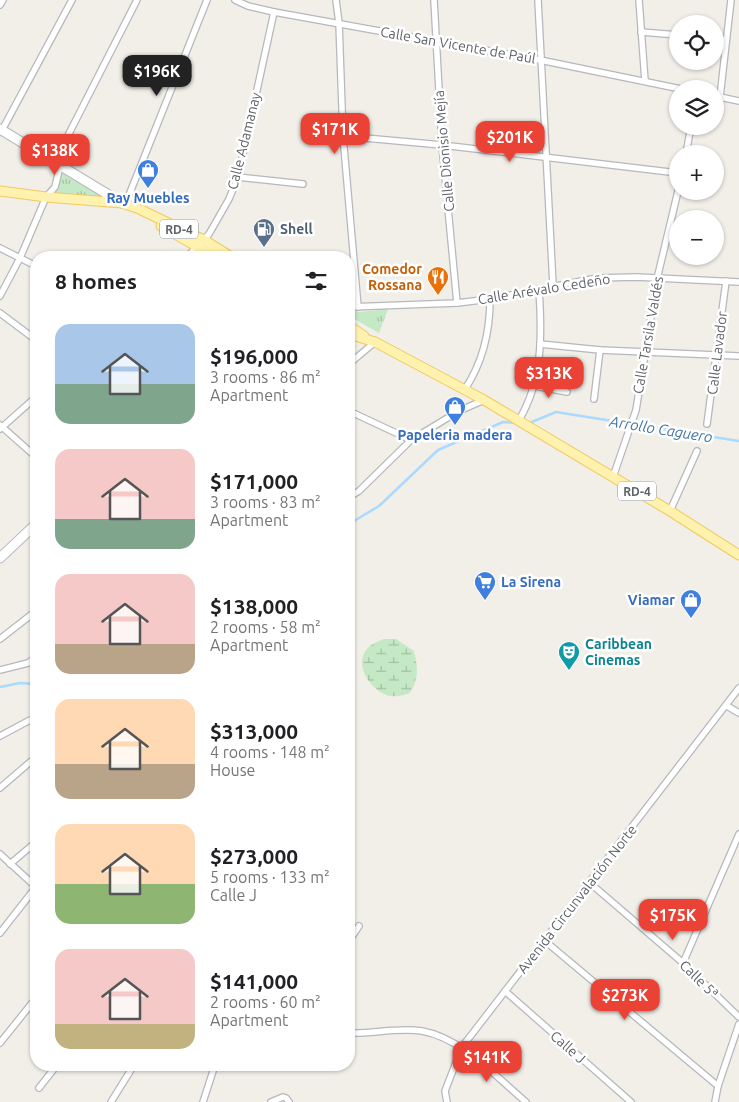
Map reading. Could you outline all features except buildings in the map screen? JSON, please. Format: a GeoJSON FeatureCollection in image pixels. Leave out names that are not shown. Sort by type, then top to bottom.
{"type":"FeatureCollection","features":[{"type":"Feature","properties":{"kind":"main road"},"geometry":{"type":"LineString","coordinates":[[1,131],[122,203]]}},
{"type":"Feature","properties":{"kind":"main road","name":"RD-4"},"geometry":{"type":"LineString","coordinates":[[0,191],[122,203],[137,213],[218,251]]}},
{"type":"Feature","properties":{"kind":"main road","name":"RD-4"},"geometry":{"type":"LineString","coordinates":[[200,243],[209,251]]}},
{"type":"Feature","properties":{"kind":"main road","name":"RD-4"},"geometry":{"type":"LineString","coordinates":[[355,330],[465,389],[738,551]]}},
{"type":"Feature","properties":{"kind":"main road","name":"RD-4"},"geometry":{"type":"LineString","coordinates":[[355,336],[375,342]]}},
{"type":"Feature","properties":{"kind":"main road"},"geometry":{"type":"LineString","coordinates":[[0,558],[30,530]]}},
{"type":"Feature","properties":{"kind":"street"},"geometry":{"type":"LineString","coordinates":[[0,5],[3,0]]}},
{"type":"Feature","properties":{"kind":"street"},"geometry":{"type":"LineString","coordinates":[[1,131],[72,0]]}},
{"type":"Feature","properties":{"kind":"street"},"geometry":{"type":"LineString","coordinates":[[0,296],[20,258],[46,197],[55,187],[57,164],[137,0]]}},
{"type":"Feature","properties":{"kind":"street"},"geometry":{"type":"LineString","coordinates":[[122,203],[129,195],[206,0]]}},
{"type":"Feature","properties":{"kind":"street","name":"Calle San Vicente de Paúl"},"geometry":{"type":"LineString","coordinates":[[235,0],[248,6],[274,12],[540,60],[669,86]]}},
{"type":"Feature","properties":{"kind":"street"},"geometry":{"type":"LineString","coordinates":[[336,0],[353,251]]}},
{"type":"Feature","properties":{"kind":"street","name":"Calle Dionisio Mejía"},"geometry":{"type":"LineString","coordinates":[[434,0],[442,145],[457,303]]}},
{"type":"Feature","properties":{"kind":"street"},"geometry":{"type":"LineString","coordinates":[[538,0],[553,286]]}},
{"type":"Feature","properties":{"kind":"street"},"geometry":{"type":"LineString","coordinates":[[639,0],[645,81]]}},
{"type":"Feature","properties":{"kind":"street"},"geometry":{"type":"LineString","coordinates":[[720,80],[731,0]]}},
{"type":"Feature","properties":{"kind":"street","name":"Calle Adamanay"},"geometry":{"type":"LineString","coordinates":[[193,251],[200,243],[229,199],[238,177],[274,12]]}},
{"type":"Feature","properties":{"kind":"street"},"geometry":{"type":"LineString","coordinates":[[641,32],[669,34]]}},
{"type":"Feature","properties":{"kind":"street"},"geometry":{"type":"LineString","coordinates":[[724,98],[739,101]]}},
{"type":"Feature","properties":{"kind":"street"},"geometry":{"type":"LineString","coordinates":[[344,136],[546,156],[669,172]]}},
{"type":"Feature","properties":{"kind":"street"},"geometry":{"type":"LineString","coordinates":[[238,177],[303,184]]}},
{"type":"Feature","properties":{"kind":"street","name":"Calle Tarsila Valdés"},"geometry":{"type":"LineString","coordinates":[[613,477],[636,410],[657,279],[676,200]]}},
{"type":"Feature","properties":{"kind":"street"},"geometry":{"type":"LineString","coordinates":[[0,248],[30,263]]}},
{"type":"Feature","properties":{"kind":"street"},"geometry":{"type":"LineString","coordinates":[[355,271],[358,308]]}},
{"type":"Feature","properties":{"kind":"street","name":"Calle Arévalo Cedeño"},"geometry":{"type":"LineString","coordinates":[[355,308],[457,303],[597,278],[739,282]]}},
{"type":"Feature","properties":{"kind":"street","name":"Calle Lavador"},"geometry":{"type":"LineString","coordinates":[[707,424],[726,281]]}},
{"type":"Feature","properties":{"kind":"street"},"geometry":{"type":"LineString","coordinates":[[520,421],[529,404],[535,386],[540,344],[540,289]]}},
{"type":"Feature","properties":{"kind":"street"},"geometry":{"type":"LineString","coordinates":[[465,389],[473,376],[483,350],[490,317],[490,298]]}},
{"type":"Feature","properties":{"kind":"street"},"geometry":{"type":"LineString","coordinates":[[0,313],[30,336]]}},
{"type":"Feature","properties":{"kind":"street"},"geometry":{"type":"LineString","coordinates":[[355,359],[375,342]]}},
{"type":"Feature","properties":{"kind":"street"},"geometry":{"type":"LineString","coordinates":[[540,344],[600,350],[739,356]]}},
{"type":"Feature","properties":{"kind":"street"},"geometry":{"type":"LineString","coordinates":[[594,399],[600,350]]}},
{"type":"Feature","properties":{"kind":"street"},"geometry":{"type":"LineString","coordinates":[[535,386],[567,392]]}},
{"type":"Feature","properties":{"kind":"street"},"geometry":{"type":"LineString","coordinates":[[355,493],[411,440],[459,410],[484,400]]}},
{"type":"Feature","properties":{"kind":"street"},"geometry":{"type":"LineString","coordinates":[[30,402],[1,427],[30,452]]}},
{"type":"Feature","properties":{"kind":"street"},"geometry":{"type":"LineString","coordinates":[[355,414],[411,440]]}},
{"type":"Feature","properties":{"kind":"street"},"geometry":{"type":"LineString","coordinates":[[670,511],[697,451]]}},
{"type":"Feature","properties":{"kind":"street"},"geometry":{"type":"LineString","coordinates":[[0,639],[30,616]]}},
{"type":"Feature","properties":{"kind":"street"},"geometry":{"type":"LineString","coordinates":[[0,670],[30,662]]}},
{"type":"Feature","properties":{"kind":"street","name":"Avenida Circunvalación Norte"},"geometry":{"type":"LineString","coordinates":[[447,1102],[445,1092],[462,1047],[739,688]]}},
{"type":"Feature","properties":{"kind":"street"},"geometry":{"type":"LineString","coordinates":[[727,706],[739,713]]}},
{"type":"Feature","properties":{"kind":"street"},"geometry":{"type":"LineString","coordinates":[[0,736],[30,720]]}},
{"type":"Feature","properties":{"kind":"street"},"geometry":{"type":"LineString","coordinates":[[0,788],[30,762]]}},
{"type":"Feature","properties":{"kind":"street"},"geometry":{"type":"LineString","coordinates":[[683,963],[739,834]]}},
{"type":"Feature","properties":{"kind":"street"},"geometry":{"type":"LineString","coordinates":[[10,864],[30,847]]}},
{"type":"Feature","properties":{"kind":"street"},"geometry":{"type":"LineString","coordinates":[[0,854],[30,882]]}},
{"type":"Feature","properties":{"kind":"street","name":"Calle 5ª"},"geometry":{"type":"LineString","coordinates":[[590,883],[683,963],[739,1017]]}},
{"type":"Feature","properties":{"kind":"street"},"geometry":{"type":"LineString","coordinates":[[0,933],[30,895]]}},
{"type":"Feature","properties":{"kind":"street"},"geometry":{"type":"LineString","coordinates":[[355,932],[359,926]]}},
{"type":"Feature","properties":{"kind":"street"},"geometry":{"type":"LineString","coordinates":[[545,941],[718,1086]]}},
{"type":"Feature","properties":{"kind":"street","name":"Calle J"},"geometry":{"type":"LineString","coordinates":[[506,991],[631,1102]]}},
{"type":"Feature","properties":{"kind":"street"},"geometry":{"type":"LineString","coordinates":[[0,1043],[30,1006]]}},
{"type":"Feature","properties":{"kind":"street"},"geometry":{"type":"LineString","coordinates":[[715,1102],[718,1086],[739,1024]]}},
{"type":"Feature","properties":{"kind":"street"},"geometry":{"type":"LineString","coordinates":[[355,1033],[406,1030],[422,1031],[439,1036],[462,1047],[526,1102]]}},
{"type":"Feature","properties":{"kind":"street"},"geometry":{"type":"LineString","coordinates":[[39,1088],[52,1071]]}},
{"type":"Feature","properties":{"kind":"street"},"geometry":{"type":"LineString","coordinates":[[111,1102],[130,1071]]}},
{"type":"Feature","properties":{"kind":"street"},"geometry":{"type":"LineString","coordinates":[[203,1102],[213,1071]]}},
{"type":"Feature","properties":{"kind":"street"},"geometry":{"type":"LineString","coordinates":[[271,1102],[283,1097],[289,1102]]}},
{"type":"Feature","properties":{"kind":"green space"},"geometry":{"type":"Polygon","coordinates":[[[60,166],[122,203],[48,195],[52,191],[60,166]]]}},
{"type":"Feature","properties":{"kind":"green space"},"geometry":{"type":"Polygon","coordinates":[[[388,309],[379,333],[355,319],[355,311],[388,309]]]}},
{"type":"Feature","properties":{"kind":"green space"},"geometry":{"type":"Polygon","coordinates":[[[384,639],[396,639],[414,651],[417,673],[410,693],[397,696],[384,694],[373,686],[365,674],[362,661],[363,655],[367,649],[384,639]]]}},
{"type":"Feature","properties":{"kind":"waterway","name":"Arrollo Caguero"},"geometry":{"type":"LineString","coordinates":[[527,424],[556,412],[739,441]]}},
{"type":"Feature","properties":{"kind":"waterway","name":"Arrollo Caguero"},"geometry":{"type":"LineString","coordinates":[[355,520],[379,506],[438,450],[503,422],[517,423]]}},
{"type":"Feature","properties":{"kind":"waterway"},"geometry":{"type":"LineString","coordinates":[[0,687],[20,683],[30,684]]}},
{"type":"Feature","properties":{"kind":"place","name":"Ray Muebles"},"geometry":{"type":"Point","coordinates":[148,189]}},
{"type":"Feature","properties":{"kind":"place","name":"Shell"},"geometry":{"type":"Point","coordinates":[264,248]}},
{"type":"Feature","properties":{"kind":"place","name":"Comedor Rossana"},"geometry":{"type":"Point","coordinates":[438,296]}},
{"type":"Feature","properties":{"kind":"place","name":"Papeleria madera"},"geometry":{"type":"Point","coordinates":[455,426]}},
{"type":"Feature","properties":{"kind":"place","name":"La Sirena"},"geometry":{"type":"Point","coordinates":[485,601]}},
{"type":"Feature","properties":{"kind":"place","name":"Viamar"},"geometry":{"type":"Point","coordinates":[691,619]}},
{"type":"Feature","properties":{"kind":"place","name":"Caribbean Cinemas"},"geometry":{"type":"Point","coordinates":[569,671]}}]}
